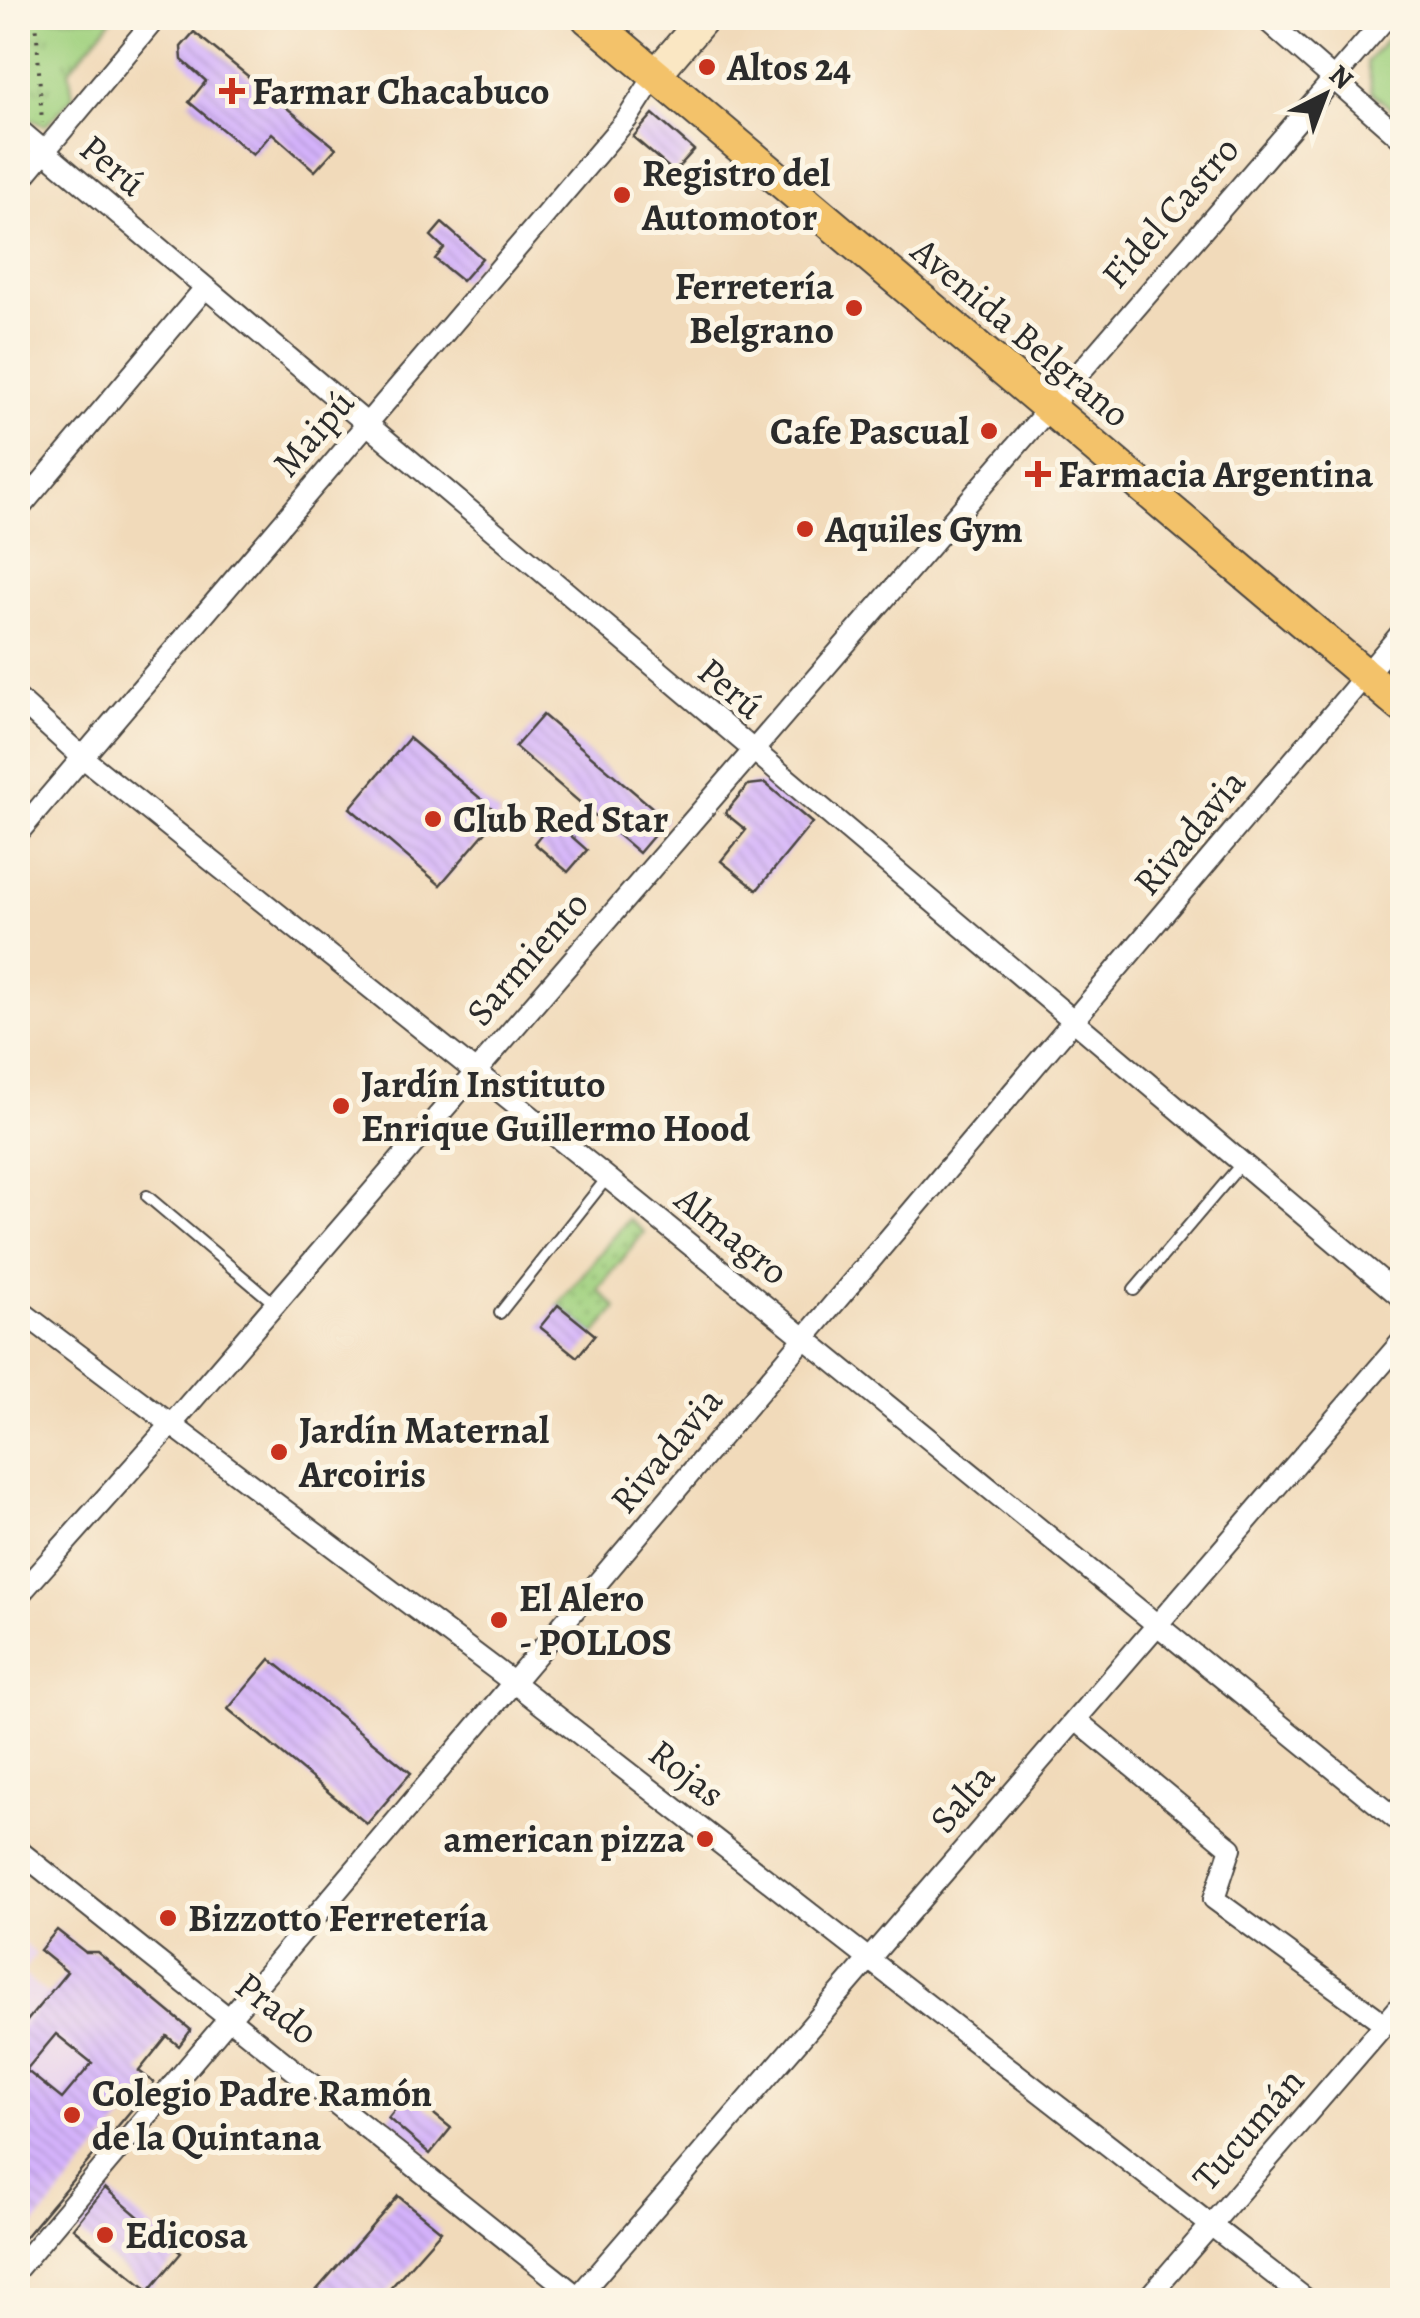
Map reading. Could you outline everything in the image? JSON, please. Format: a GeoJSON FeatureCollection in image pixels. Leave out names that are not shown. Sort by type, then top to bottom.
{"type":"FeatureCollection","features":[{"type":"Feature","properties":{"kind":"main road","name":"Avenida Belgrano"},"geometry":{"type":"LineString","coordinates":[[588,18],[1402,706]]}},
{"type":"Feature","properties":{"kind":"main road"},"geometry":{"type":"LineString","coordinates":[[656,74],[704,18]]}},
{"type":"Feature","properties":{"kind":"street"},"geometry":{"type":"LineString","coordinates":[[18,183],[156,18]]}},
{"type":"Feature","properties":{"kind":"street"},"geometry":{"type":"LineString","coordinates":[[1264,18],[1402,139]]}},
{"type":"Feature","properties":{"kind":"street","name":"Fidel Castro"},"geometry":{"type":"LineString","coordinates":[[1048,408],[1386,18]]}},
{"type":"Feature","properties":{"kind":"street","name":"Maipú"},"geometry":{"type":"LineString","coordinates":[[18,833],[627,119],[656,74]]}},
{"type":"Feature","properties":{"kind":"street","name":"Perú"},"geometry":{"type":"LineString","coordinates":[[18,129],[1402,1298]]}},
{"type":"Feature","properties":{"kind":"street"},"geometry":{"type":"LineString","coordinates":[[18,510],[205,288]]}},
{"type":"Feature","properties":{"kind":"street","name":"Sarmiento"},"geometry":{"type":"LineString","coordinates":[[18,1596],[170,1426],[1048,408]]}},
{"type":"Feature","properties":{"kind":"street","name":"Rivadavia"},"geometry":{"type":"LineString","coordinates":[[18,2268],[1402,632]]}},
{"type":"Feature","properties":{"kind":"street","name":"Almagro"},"geometry":{"type":"LineString","coordinates":[[18,699],[82,757],[608,1178],[1402,1824]]}},
{"type":"Feature","properties":{"kind":"street","name":"Rojas"},"geometry":{"type":"LineString","coordinates":[[18,1309],[514,1683],[1307,2300]]}},
{"type":"Feature","properties":{"kind":"street","name":"Salta"},"geometry":{"type":"LineString","coordinates":[[579,2299],[1402,1341]]}},
{"type":"Feature","properties":{"kind":"street"},"geometry":{"type":"LineString","coordinates":[[1076,1720],[1230,1848],[1214,1899],[1384,2024]]}},
{"type":"Feature","properties":{"kind":"street","name":"Prado"},"geometry":{"type":"LineString","coordinates":[[18,1850],[232,2017],[579,2299]]}},
{"type":"Feature","properties":{"kind":"street","name":"Tucumán"},"geometry":{"type":"LineString","coordinates":[[1146,2300],[1402,2004]]}},
{"type":"Feature","properties":{"kind":"lane"},"geometry":{"type":"LineString","coordinates":[[1134,1290],[1242,1162]]}},
{"type":"Feature","properties":{"kind":"lane"},"geometry":{"type":"LineString","coordinates":[[500,1313],[608,1178]]}},
{"type":"Feature","properties":{"kind":"lane"},"geometry":{"type":"LineString","coordinates":[[148,1196],[275,1304]]}},
{"type":"Feature","properties":{"kind":"path"},"geometry":{"type":"LineString","coordinates":[[36,18],[44,152]]}},
{"type":"Feature","properties":{"kind":"shaded area","name":"Colegio Padre Ramón de la Quintana"},"geometry":{"type":"Polygon","coordinates":[[[18,1939],[36,1954],[22,1973],[154,2083],[18,2245],[18,1939]]]}},
{"type":"Feature","properties":{"kind":"green space"},"geometry":{"type":"Polygon","coordinates":[[[18,18],[113,18],[69,70],[73,97],[45,126],[21,114],[25,88],[18,81],[18,18]]]}},
{"type":"Feature","properties":{"kind":"green space"},"geometry":{"type":"Polygon","coordinates":[[[1402,22],[1402,119],[1372,92],[1367,62],[1402,22]]]}},
{"type":"Feature","properties":{"kind":"green space"},"geometry":{"type":"Polygon","coordinates":[[[628,1219],[644,1232],[598,1290],[617,1308],[595,1335],[558,1305],[628,1219]]]}},
{"type":"Feature","properties":{"kind":"building","name":"Farmar Chacabuco"},"geometry":{"type":"Polygon","coordinates":[[[194,32],[336,148],[315,171],[272,133],[253,155],[189,102],[206,81],[182,60],[181,47],[194,32]]]}},
{"type":"Feature","properties":{"kind":"building"},"geometry":{"type":"Polygon","coordinates":[[[653,114],[694,150],[674,172],[633,137],[653,114]]]}},
{"type":"Feature","properties":{"kind":"building"},"geometry":{"type":"Polygon","coordinates":[[[442,223],[482,258],[462,281],[435,259],[444,248],[431,236],[442,223]]]}},
{"type":"Feature","properties":{"kind":"building"},"geometry":{"type":"Polygon","coordinates":[[[543,715],[667,820],[639,853],[515,747],[543,715]]]}},
{"type":"Feature","properties":{"kind":"building","name":"Club Red Star"},"geometry":{"type":"Polygon","coordinates":[[[409,738],[500,815],[440,885],[350,808],[409,738]]]}},
{"type":"Feature","properties":{"kind":"building"},"geometry":{"type":"Polygon","coordinates":[[[765,783],[812,823],[757,890],[721,861],[746,830],[725,813],[748,785],[765,783]]]}},
{"type":"Feature","properties":{"kind":"building"},"geometry":{"type":"Polygon","coordinates":[[[553,820],[587,850],[568,872],[534,843],[553,820]]]}},
{"type":"Feature","properties":{"kind":"building"},"geometry":{"type":"Polygon","coordinates":[[[558,1305],[595,1335],[577,1357],[540,1327],[558,1305]]]}},
{"type":"Feature","properties":{"kind":"building"},"geometry":{"type":"Polygon","coordinates":[[[270,1659],[411,1773],[367,1824],[228,1709],[270,1659]]]}},
{"type":"Feature","properties":{"kind":"building","name":"Colegio Padre Ramón de la Quintana"},"geometry":{"type":"Polygon","coordinates":[[[57,1930],[85,1952],[97,1952],[191,2030],[179,2046],[167,2036],[139,2071],[154,2083],[18,2245],[18,2032],[67,1972],[40,1950],[57,1930]],[[56,2034],[26,2070],[62,2099],[92,2063],[56,2034]]]}},
{"type":"Feature","properties":{"kind":"building"},"geometry":{"type":"Polygon","coordinates":[[[408,2093],[451,2128],[430,2154],[388,2118],[408,2093]]]}},
{"type":"Feature","properties":{"kind":"building"},"geometry":{"type":"Polygon","coordinates":[[[105,2188],[181,2253],[149,2291],[73,2228],[105,2188]]]}},
{"type":"Feature","properties":{"kind":"building"},"geometry":{"type":"Polygon","coordinates":[[[398,2196],[441,2231],[380,2300],[308,2300],[398,2196]]]}},
{"type":"Feature","properties":{"kind":"place","name":"Altos 24"},"geometry":{"type":"Point","coordinates":[707,67]}},
{"type":"Feature","properties":{"kind":"place","name":"Farmar Chacabuco"},"geometry":{"type":"Point","coordinates":[232,91]}},
{"type":"Feature","properties":{"kind":"place","name":"Registro del Automotor"},"geometry":{"type":"Point","coordinates":[622,195]}},
{"type":"Feature","properties":{"kind":"place","name":"Ferretería Belgrano"},"geometry":{"type":"Point","coordinates":[854,308]}},
{"type":"Feature","properties":{"kind":"place","name":"Cafe Pascual"},"geometry":{"type":"Point","coordinates":[989,431]}},
{"type":"Feature","properties":{"kind":"place","name":"Farmacia Argentina"},"geometry":{"type":"Point","coordinates":[1038,474]}},
{"type":"Feature","properties":{"kind":"place","name":"Aquiles Gym"},"geometry":{"type":"Point","coordinates":[805,529]}},
{"type":"Feature","properties":{"kind":"place","name":"Club Red Star"},"geometry":{"type":"Point","coordinates":[433,819]}},
{"type":"Feature","properties":{"kind":"place","name":"Jardín Instituto Enrique Guillermo Hood"},"geometry":{"type":"Point","coordinates":[341,1106]}},
{"type":"Feature","properties":{"kind":"place","name":"Jardín Maternal Arcoiris"},"geometry":{"type":"Point","coordinates":[279,1452]}},
{"type":"Feature","properties":{"kind":"place","name":"El Alero - POLLOS"},"geometry":{"type":"Point","coordinates":[499,1620]}},
{"type":"Feature","properties":{"kind":"place","name":"american pizza"},"geometry":{"type":"Point","coordinates":[705,1839]}},
{"type":"Feature","properties":{"kind":"place","name":"Bizzotto Ferretería"},"geometry":{"type":"Point","coordinates":[168,1918]}},
{"type":"Feature","properties":{"kind":"place","name":"Colegio Padre Ramón de la Quintana"},"geometry":{"type":"Point","coordinates":[72,2115]}},
{"type":"Feature","properties":{"kind":"place","name":"Edicosa"},"geometry":{"type":"Point","coordinates":[105,2235]}}]}
